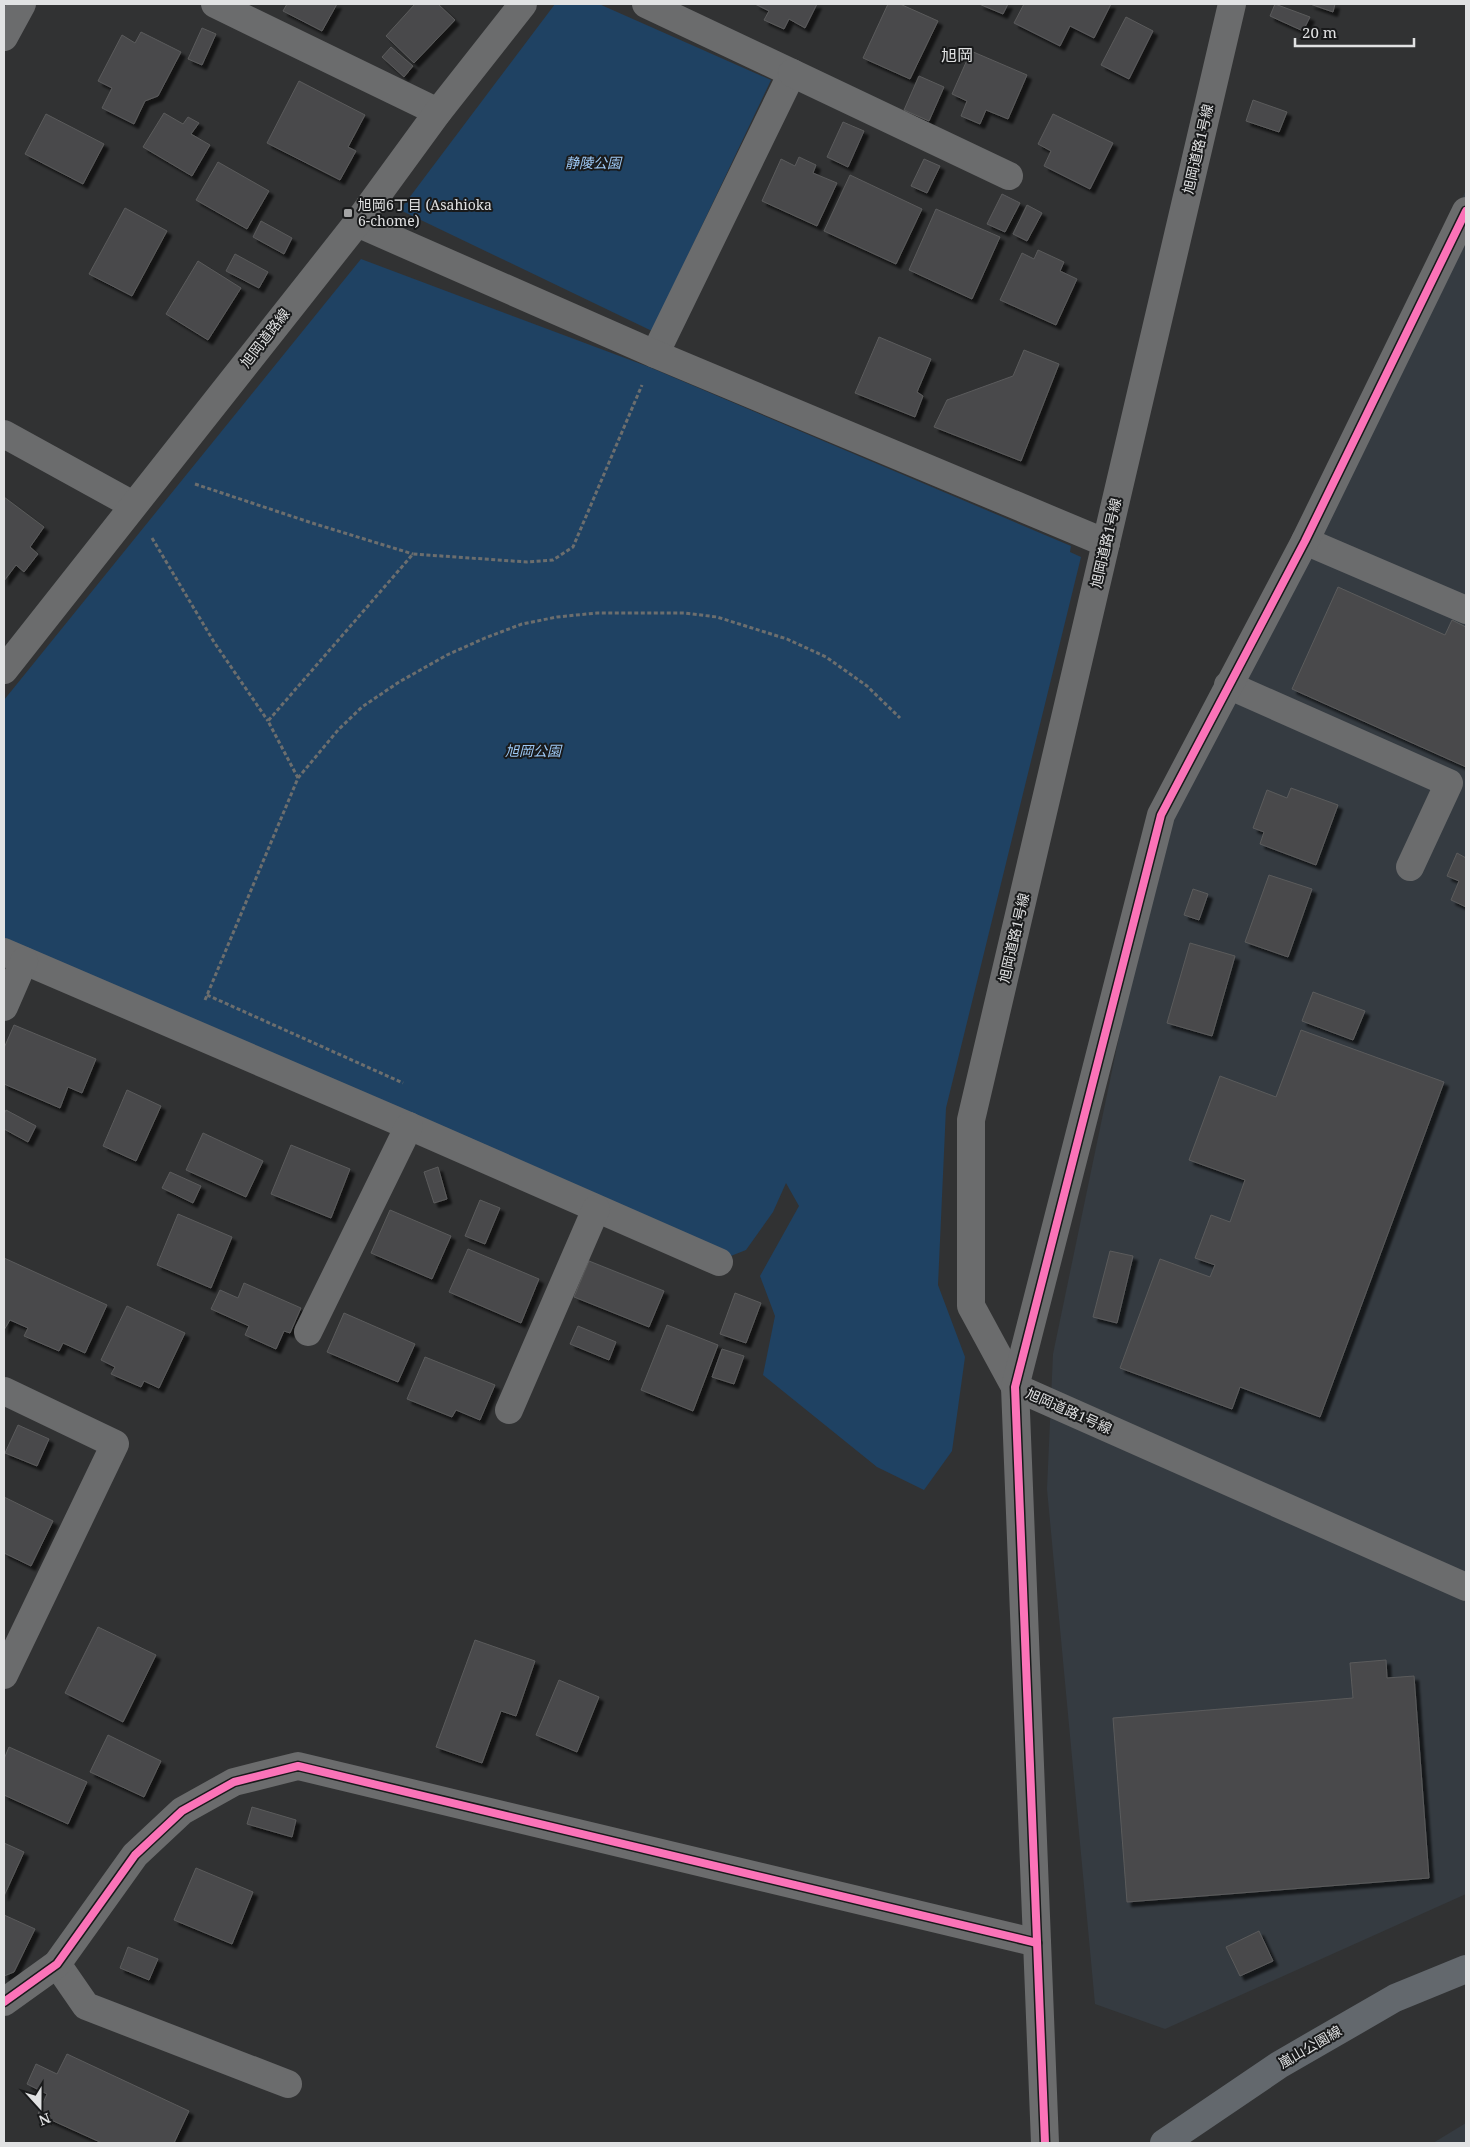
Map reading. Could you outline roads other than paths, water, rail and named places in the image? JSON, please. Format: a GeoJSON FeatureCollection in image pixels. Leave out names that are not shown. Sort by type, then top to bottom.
{"type":"FeatureCollection","features":[{"type":"Feature","properties":{"kind":"main road","name":"嵐山公園線"},"geometry":{"type":"LineString","coordinates":[[1164,2143],[1287,2060],[1395,1998],[1466,1968]]}},
{"type":"Feature","properties":{"kind":"street"},"geometry":{"type":"LineString","coordinates":[[4,37],[22,4]]}},
{"type":"Feature","properties":{"kind":"street"},"geometry":{"type":"LineString","coordinates":[[215,4],[438,112]]}},
{"type":"Feature","properties":{"kind":"street","name":"旭岡道路線"},"geometry":{"type":"LineString","coordinates":[[4,670],[132,505],[357,223],[438,112],[523,4]]}},
{"type":"Feature","properties":{"kind":"street"},"geometry":{"type":"LineString","coordinates":[[646,4],[1009,176]]}},
{"type":"Feature","properties":{"kind":"street","name":"旭岡道路1号線"},"geometry":{"type":"LineString","coordinates":[[1228,5],[1106,543],[971,1120],[971,1306],[1015,1387],[1466,1587]]}},
{"type":"Feature","properties":{"kind":"street"},"geometry":{"type":"LineString","coordinates":[[655,354],[792,73]]}},
{"type":"Feature","properties":{"kind":"street"},"geometry":{"type":"LineString","coordinates":[[1045,2143],[1015,1387],[1161,815],[1228,684],[1305,541],[1466,211]]}},
{"type":"Feature","properties":{"kind":"street"},"geometry":{"type":"LineString","coordinates":[[357,223],[655,354],[1106,543]]}},
{"type":"Feature","properties":{"kind":"street"},"geometry":{"type":"LineString","coordinates":[[4,434],[132,505]]}},
{"type":"Feature","properties":{"kind":"street"},"geometry":{"type":"LineString","coordinates":[[1305,541],[1466,610]]}},
{"type":"Feature","properties":{"kind":"street"},"geometry":{"type":"LineString","coordinates":[[1228,684],[1449,783],[1410,867]]}},
{"type":"Feature","properties":{"kind":"street"},"geometry":{"type":"LineString","coordinates":[[4,1007],[14,957],[409,1126],[719,1262]]}},
{"type":"Feature","properties":{"kind":"street"},"geometry":{"type":"LineString","coordinates":[[308,1332],[409,1126]]}},
{"type":"Feature","properties":{"kind":"street"},"geometry":{"type":"LineString","coordinates":[[509,1410],[596,1209]]}},
{"type":"Feature","properties":{"kind":"street"},"geometry":{"type":"LineString","coordinates":[[4,1391],[115,1444],[4,1675]]}},
{"type":"Feature","properties":{"kind":"street"},"geometry":{"type":"LineString","coordinates":[[4,2002],[57,1964],[135,1855],[182,1811],[234,1782],[298,1766],[1037,1944]]}},
{"type":"Feature","properties":{"kind":"street"},"geometry":{"type":"LineString","coordinates":[[57,1964],[86,2006],[288,2084]]}},
{"type":"Feature","properties":{"kind":"place","name":"旭岡6丁目 (Asahioka 6-chome)"},"geometry":{"type":"Point","coordinates":[348,213]}},
{"type":"Feature","properties":{"kind":"district","name":"旭岡"},"geometry":{"type":"Point","coordinates":[957,55]}},
{"type":"Feature","properties":{"kind":"park label","name":"静陵公園"},"geometry":{"type":"Point","coordinates":[593,163]}},
{"type":"Feature","properties":{"kind":"park label","name":"旭岡公園"},"geometry":{"type":"Point","coordinates":[533,751]}}]}
